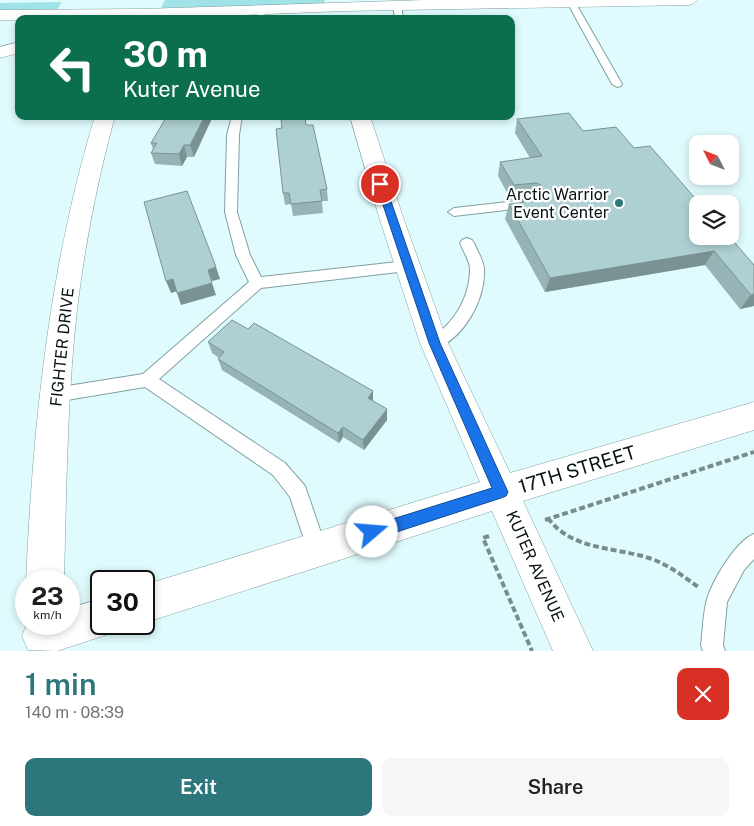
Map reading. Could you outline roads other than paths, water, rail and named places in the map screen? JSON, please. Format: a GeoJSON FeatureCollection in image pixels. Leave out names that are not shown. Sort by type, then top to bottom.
{"type":"FeatureCollection","features":[{"type":"Feature","properties":{"kind":"street"},"geometry":{"type":"LineString","coordinates":[[0,2],[69,0]]}},
{"type":"Feature","properties":{"kind":"street"},"geometry":{"type":"LineString","coordinates":[[82,15],[94,0]]}},
{"type":"Feature","properties":{"kind":"street"},"geometry":{"type":"LineString","coordinates":[[93,15],[143,11],[261,14],[345,8],[398,12],[570,1],[689,0]]}},
{"type":"Feature","properties":{"kind":"street"},"geometry":{"type":"LineString","coordinates":[[0,15],[15,15]]}},
{"type":"Feature","properties":{"kind":"street"},"geometry":{"type":"LineString","coordinates":[[0,52],[15,49]]}},
{"type":"Feature","properties":{"kind":"street","name":"FIGHTER DRIVE"},"geometry":{"type":"LineString","coordinates":[[46,570],[57,369],[75,238],[97,141],[104,120]]}},
{"type":"Feature","properties":{"kind":"street","name":"KUTER AVENUE"},"geometry":{"type":"LineString","coordinates":[[361,120],[390,217],[434,343],[573,651]]}},
{"type":"Feature","properties":{"kind":"street","name":"17TH STREET"},"geometry":{"type":"LineString","coordinates":[[155,601],[501,492],[754,416]]}},
{"type":"Feature","properties":{"kind":"street"},"geometry":{"type":"LineString","coordinates":[[41,637],[90,621]]}},
{"type":"Feature","properties":{"kind":"lane"},"geometry":{"type":"LineString","coordinates":[[570,1],[617,84]]}},
{"type":"Feature","properties":{"kind":"lane"},"geometry":{"type":"LineString","coordinates":[[236,120],[233,135],[231,212],[243,256],[258,283]]}},
{"type":"Feature","properties":{"kind":"lane"},"geometry":{"type":"LineString","coordinates":[[454,212],[532,203]]}},
{"type":"Feature","properties":{"kind":"lane"},"geometry":{"type":"LineString","coordinates":[[434,343],[449,333],[464,315],[474,294],[477,267],[467,244]]}},
{"type":"Feature","properties":{"kind":"lane"},"geometry":{"type":"LineString","coordinates":[[55,395],[147,380],[258,283],[408,266]]}},
{"type":"Feature","properties":{"kind":"lane"},"geometry":{"type":"LineString","coordinates":[[147,380],[279,469],[298,492],[317,550]]}},
{"type":"Feature","properties":{"kind":"lane"},"geometry":{"type":"LineString","coordinates":[[714,651],[712,645],[717,600],[737,563],[754,544]]}},
{"type":"Feature","properties":{"kind":"place","name":"Arctic Warrior Event Center"},"geometry":{"type":"Point","coordinates":[619,203]}}]}
